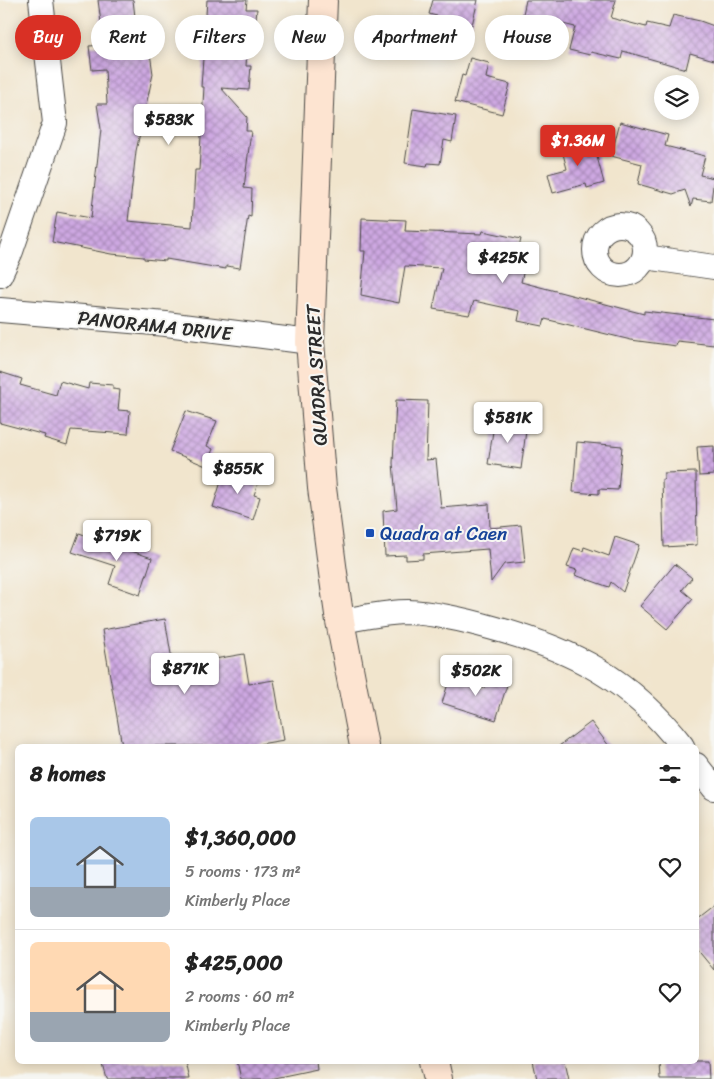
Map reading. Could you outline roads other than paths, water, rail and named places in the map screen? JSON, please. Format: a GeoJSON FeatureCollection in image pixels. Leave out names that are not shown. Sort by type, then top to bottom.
{"type":"FeatureCollection","features":[{"type":"Feature","properties":{"kind":"main road","name":"QUADRA STREET"},"geometry":{"type":"LineString","coordinates":[[323,0],[310,342],[322,488],[340,621],[364,744]]}},
{"type":"Feature","properties":{"kind":"main road"},"geometry":{"type":"LineString","coordinates":[[435,1064],[438,1079]]}},
{"type":"Feature","properties":{"kind":"street"},"geometry":{"type":"LineString","coordinates":[[0,275],[56,123],[41,0]]}},
{"type":"Feature","properties":{"kind":"street"},"geometry":{"type":"LineString","coordinates":[[645,257],[714,267]]}},
{"type":"Feature","properties":{"kind":"street","name":"PANORAMA DRIVE"},"geometry":{"type":"LineString","coordinates":[[0,310],[166,324],[310,342]]}},
{"type":"Feature","properties":{"kind":"street"},"geometry":{"type":"LineString","coordinates":[[340,621],[405,612],[430,613],[461,619],[561,649],[616,681],[644,703],[680,744]]}},
{"type":"Feature","properties":{"kind":"street"},"geometry":{"type":"LineString","coordinates":[[699,769],[714,788]]}},
{"type":"Feature","properties":{"kind":"place","name":"Quadra at Caen"},"geometry":{"type":"Point","coordinates":[370,533]}}]}
